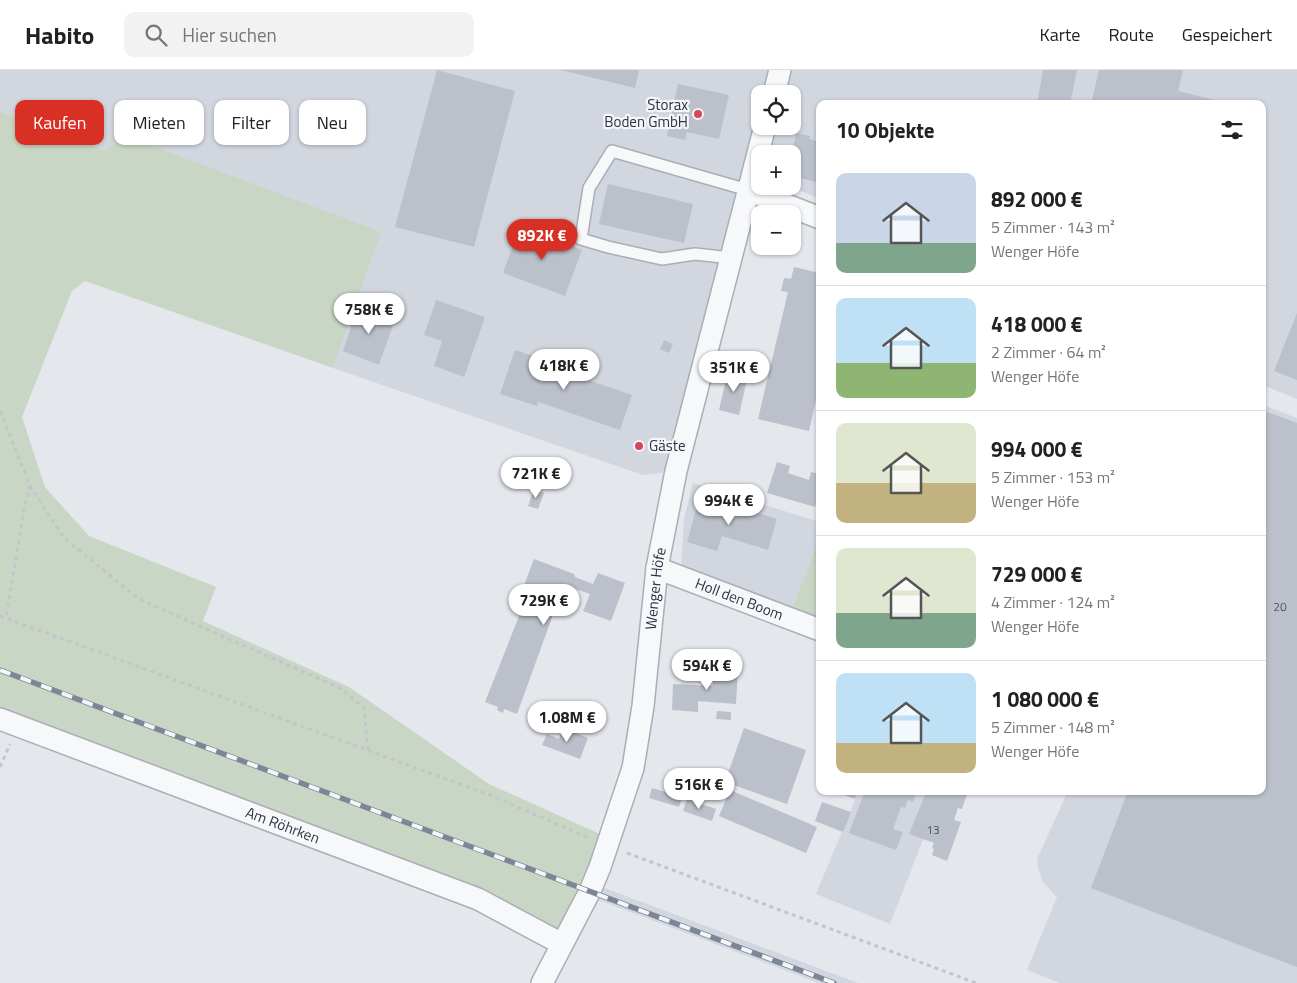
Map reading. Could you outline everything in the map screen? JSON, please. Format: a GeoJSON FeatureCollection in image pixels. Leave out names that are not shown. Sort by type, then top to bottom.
{"type":"FeatureCollection","features":[{"type":"Feature","properties":{"kind":"street"},"geometry":{"type":"LineString","coordinates":[[776,85],[780,70]]}},
{"type":"Feature","properties":{"kind":"street","name":"Wenger Höfe"},"geometry":{"type":"LineString","coordinates":[[542,983],[590,891],[633,768],[643,706],[657,568],[676,472],[763,135]]}},
{"type":"Feature","properties":{"kind":"street"},"geometry":{"type":"LineString","coordinates":[[748,190],[816,216]]}},
{"type":"Feature","properties":{"kind":"street","name":"Holl den Boom"},"geometry":{"type":"LineString","coordinates":[[657,568],[816,628]]}},
{"type":"Feature","properties":{"kind":"street","name":"Am Röhrken"},"geometry":{"type":"LineString","coordinates":[[0,719],[478,898],[562,944]]}},
{"type":"Feature","properties":{"kind":"lane"},"geometry":{"type":"LineString","coordinates":[[731,258],[695,254],[662,259],[608,247],[581,238],[589,188],[612,151],[748,190]]}},
{"type":"Feature","properties":{"kind":"path"},"geometry":{"type":"LineString","coordinates":[[0,411],[30,486],[64,538],[140,600],[342,689],[364,708],[368,751]]}},
{"type":"Feature","properties":{"kind":"path"},"geometry":{"type":"LineString","coordinates":[[6,618],[25,504],[30,486]]}},
{"type":"Feature","properties":{"kind":"path"},"geometry":{"type":"LineString","coordinates":[[0,616],[490,795],[607,846],[976,983]]}},
{"type":"Feature","properties":{"kind":"shaded area"},"geometry":{"type":"Polygon","coordinates":[[[0,70],[780,70],[776,85],[751,85],[751,135],[758,135],[755,145],[751,145],[751,163],[676,471],[643,475],[333,368],[380,232],[91,145],[104,145],[104,100],[15,100],[15,117],[0,111],[0,70]]]}},
{"type":"Feature","properties":{"kind":"shaded area"},"geometry":{"type":"Polygon","coordinates":[[[788,70],[1297,70],[1297,399],[1266,386],[1266,100],[816,100],[816,197],[801,191],[801,145],[771,145],[773,135],[801,135],[801,85],[785,85],[788,70]]]}},
{"type":"Feature","properties":{"kind":"shaded area"},"geometry":{"type":"Polygon","coordinates":[[[1266,406],[1297,418],[1297,983],[1060,983],[1027,970],[1057,897],[1043,882],[1037,859],[1066,795],[1266,795],[1266,406]]]}},
{"type":"Feature","properties":{"kind":"shaded area"},"geometry":{"type":"Polygon","coordinates":[[[693,483],[816,521],[816,546],[792,609],[681,567],[684,519],[693,483]]]}},
{"type":"Feature","properties":{"kind":"shaded area"},"geometry":{"type":"Polygon","coordinates":[[[857,795],[940,795],[890,924],[816,894],[857,795]]]}},
{"type":"Feature","properties":{"kind":"shaded area"},"geometry":{"type":"Polygon","coordinates":[[[602,887],[858,983],[819,983],[596,899],[602,887]]]}},
{"type":"Feature","properties":{"kind":"green space"},"geometry":{"type":"Polygon","coordinates":[[[0,111],[15,117],[15,145],[91,145],[107,151],[114,144],[150,145],[381,232],[333,368],[85,281],[72,291],[22,417],[45,487],[89,536],[216,587],[203,621],[349,687],[489,784],[602,835],[559,929],[547,931],[0,712],[0,111]]]}},
{"type":"Feature","properties":{"kind":"green space"},"geometry":{"type":"Polygon","coordinates":[[[816,546],[816,618],[792,609],[816,546]]]}},
{"type":"Feature","properties":{"kind":"building"},"geometry":{"type":"Polygon","coordinates":[[[437,70],[515,91],[474,247],[395,227],[437,70]]]}},
{"type":"Feature","properties":{"kind":"building"},"geometry":{"type":"Polygon","coordinates":[[[561,70],[639,70],[635,88],[561,70]]]}},
{"type":"Feature","properties":{"kind":"building"},"geometry":{"type":"Polygon","coordinates":[[[1043,70],[1077,70],[1071,100],[1038,100],[1043,70]]]}},
{"type":"Feature","properties":{"kind":"building"},"geometry":{"type":"Polygon","coordinates":[[[1099,70],[1183,70],[1178,91],[1215,100],[1092,100],[1099,70]]]}},
{"type":"Feature","properties":{"kind":"building","name":"Storax Boden GmbH"},"geometry":{"type":"Polygon","coordinates":[[[678,84],[729,95],[719,139],[687,132],[685,140],[667,136],[678,84]]]}},
{"type":"Feature","properties":{"kind":"building"},"geometry":{"type":"Polygon","coordinates":[[[796,135],[810,136],[809,139],[816,141],[816,182],[801,178],[801,145],[794,145],[796,135]]]}},
{"type":"Feature","properties":{"kind":"building"},"geometry":{"type":"Polygon","coordinates":[[[608,184],[693,204],[684,243],[599,224],[608,184]]]}},
{"type":"Feature","properties":{"kind":"building"},"geometry":{"type":"Polygon","coordinates":[[[520,226],[582,250],[565,296],[503,273],[520,226]]]}},
{"type":"Feature","properties":{"kind":"building"},"geometry":{"type":"Polygon","coordinates":[[[794,267],[816,272],[816,400],[809,431],[758,419],[788,292],[781,291],[784,278],[791,279],[794,267]]]}},
{"type":"Feature","properties":{"kind":"building"},"geometry":{"type":"Polygon","coordinates":[[[436,300],[485,317],[464,377],[434,366],[442,341],[424,335],[436,300]]]}},
{"type":"Feature","properties":{"kind":"building"},"geometry":{"type":"Polygon","coordinates":[[[358,306],[395,319],[379,365],[343,351],[358,306]]]}},
{"type":"Feature","properties":{"kind":"building"},"geometry":{"type":"Polygon","coordinates":[[[1297,313],[1297,380],[1274,371],[1297,313]]]}},
{"type":"Feature","properties":{"kind":"building"},"geometry":{"type":"Polygon","coordinates":[[[664,340],[673,344],[669,353],[660,349],[664,340]]]}},
{"type":"Feature","properties":{"kind":"building"},"geometry":{"type":"Polygon","coordinates":[[[515,350],[551,362],[550,367],[632,395],[620,430],[538,402],[537,406],[500,394],[515,350]]]}},
{"type":"Feature","properties":{"kind":"building"},"geometry":{"type":"Polygon","coordinates":[[[728,371],[748,375],[739,415],[719,410],[728,371]]]}},
{"type":"Feature","properties":{"kind":"building"},"geometry":{"type":"Polygon","coordinates":[[[1266,411],[1297,423],[1297,967],[1091,888],[1126,795],[1266,795],[1266,411]]]}},
{"type":"Feature","properties":{"kind":"building"},"geometry":{"type":"Polygon","coordinates":[[[777,462],[790,466],[788,473],[809,480],[811,472],[816,473],[815,507],[767,493],[777,462]]]}},
{"type":"Feature","properties":{"kind":"building"},"geometry":{"type":"Polygon","coordinates":[[[534,489],[544,493],[538,509],[528,506],[534,489]]]}},
{"type":"Feature","properties":{"kind":"building"},"geometry":{"type":"Polygon","coordinates":[[[700,496],[777,519],[768,550],[722,536],[717,551],[687,542],[700,496]]]}},
{"type":"Feature","properties":{"kind":"building"},"geometry":{"type":"Polygon","coordinates":[[[534,559],[574,574],[575,577],[593,584],[598,573],[625,583],[611,621],[583,611],[590,594],[570,587],[564,603],[558,601],[517,714],[504,709],[503,713],[497,710],[498,707],[485,702],[529,591],[523,588],[534,559]]]}},
{"type":"Feature","properties":{"kind":"building"},"geometry":{"type":"Polygon","coordinates":[[[713,667],[738,669],[736,704],[698,701],[698,712],[672,710],[673,684],[713,686],[713,667]]]}},
{"type":"Feature","properties":{"kind":"building"},"geometry":{"type":"Polygon","coordinates":[[[717,711],[731,712],[731,720],[716,719],[717,711]]]}},
{"type":"Feature","properties":{"kind":"building"},"geometry":{"type":"Polygon","coordinates":[[[563,728],[588,738],[580,759],[542,745],[547,734],[559,739],[563,728]]]}},
{"type":"Feature","properties":{"kind":"building"},"geometry":{"type":"Polygon","coordinates":[[[744,728],[806,750],[787,804],[725,782],[744,728]]]}},
{"type":"Feature","properties":{"kind":"building"},"geometry":{"type":"Polygon","coordinates":[[[652,788],[682,797],[679,807],[649,798],[652,788]]]}},
{"type":"Feature","properties":{"kind":"building"},"geometry":{"type":"Polygon","coordinates":[[[730,790],[817,827],[806,853],[719,816],[730,790]]]}},
{"type":"Feature","properties":{"kind":"building"},"geometry":{"type":"Polygon","coordinates":[[[844,795],[856,795],[855,799],[844,795]]]}},
{"type":"Feature","properties":{"kind":"building"},"geometry":{"type":"Polygon","coordinates":[[[863,795],[916,795],[913,802],[908,800],[905,808],[901,807],[893,829],[903,832],[896,850],[849,833],[863,795]]]}},
{"type":"Feature","properties":{"kind":"building"},"geometry":{"type":"Polygon","coordinates":[[[925,795],[967,795],[962,809],[958,808],[954,820],[961,822],[947,861],[932,855],[934,843],[909,834],[925,795]]]}},
{"type":"Feature","properties":{"kind":"building"},"geometry":{"type":"Polygon","coordinates":[[[687,799],[716,809],[712,821],[683,811],[687,799]]]}},
{"type":"Feature","properties":{"kind":"building"},"geometry":{"type":"Polygon","coordinates":[[[822,802],[851,812],[843,832],[815,821],[822,802]]]}},
{"type":"Feature","properties":{"kind":"railway"},"geometry":{"type":"LineString","coordinates":[[0,670],[834,983]]}},
{"type":"Feature","properties":{"kind":"place","name":"Storax Boden GmbH"},"geometry":{"type":"Point","coordinates":[698,114]}},
{"type":"Feature","properties":{"kind":"place","name":"Gäste"},"geometry":{"type":"Point","coordinates":[639,446]}}]}
